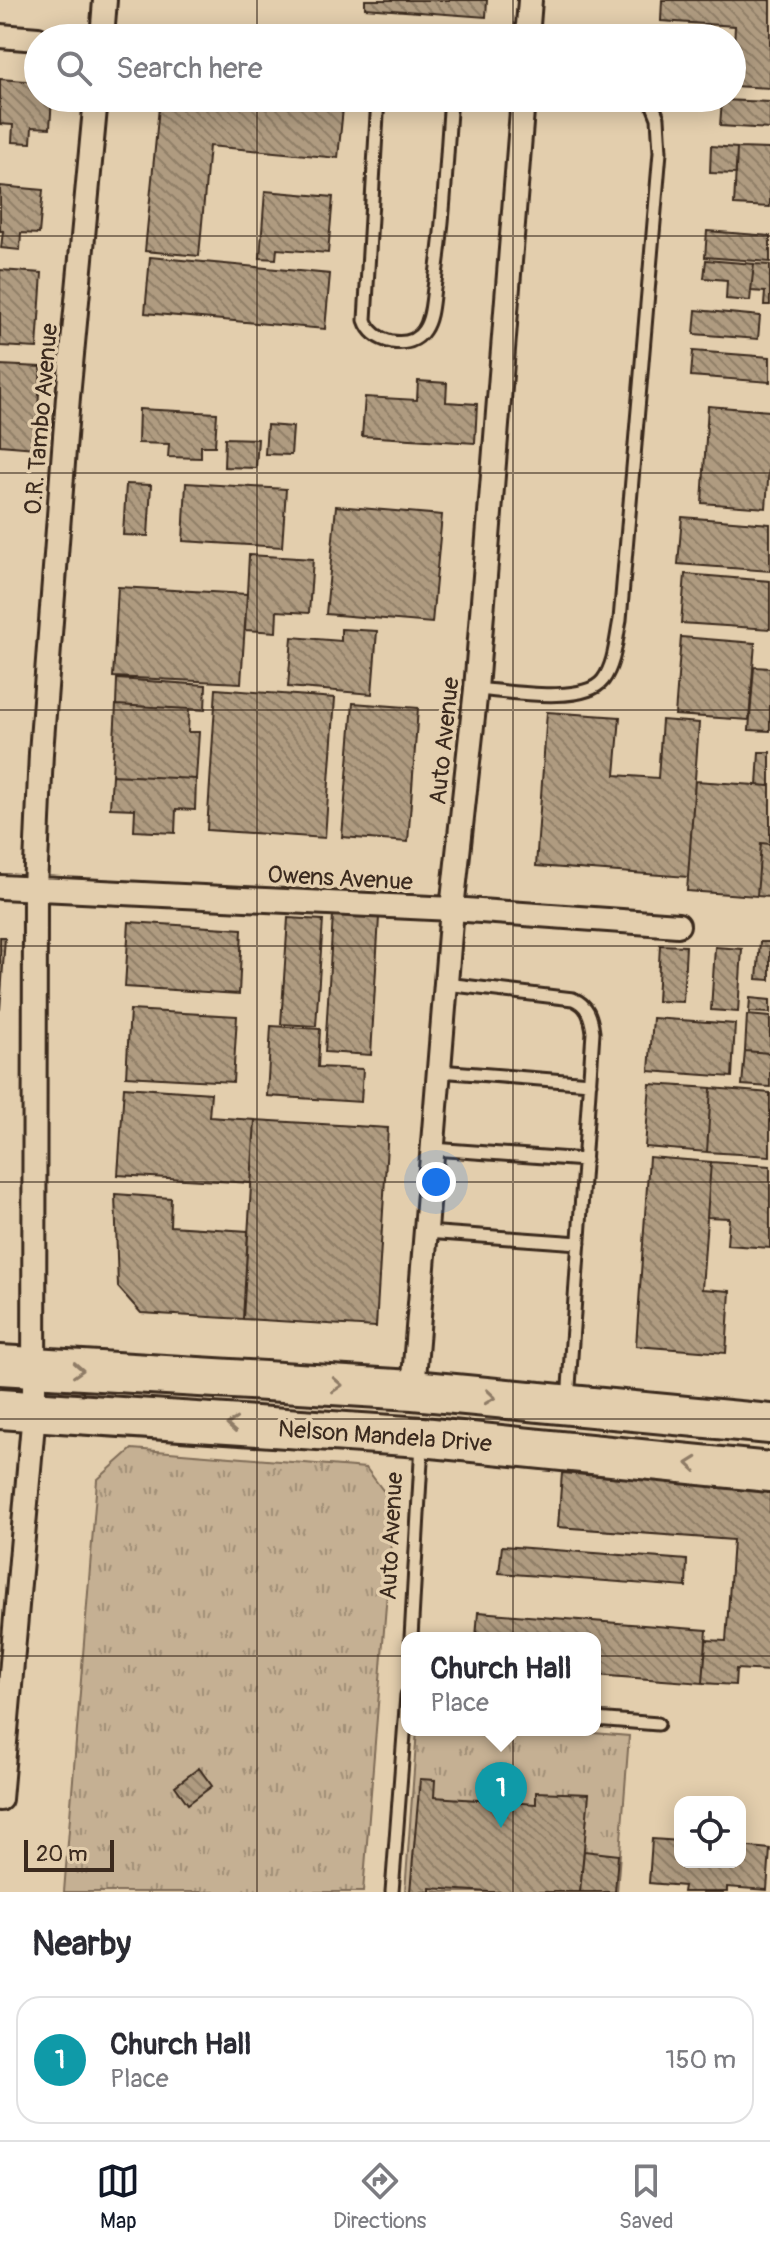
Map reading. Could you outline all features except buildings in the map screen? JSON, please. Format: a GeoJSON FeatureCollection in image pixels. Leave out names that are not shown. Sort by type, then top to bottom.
{"type":"FeatureCollection","features":[{"type":"Feature","properties":{"kind":"highway","name":"Nelson Mandela Drive"},"geometry":{"type":"LineString","coordinates":[[18,1366],[413,1390],[770,1424]]}},
{"type":"Feature","properties":{"kind":"highway","name":"Nelson Mandela Drive"},"geometry":{"type":"LineString","coordinates":[[17,1411],[422,1437],[770,1472]]}},
{"type":"Feature","properties":{"kind":"street"},"geometry":{"type":"LineString","coordinates":[[103,24],[105,0]]}},
{"type":"Feature","properties":{"kind":"street"},"geometry":{"type":"LineString","coordinates":[[528,24],[530,0]]}},
{"type":"Feature","properties":{"kind":"street"},"geometry":{"type":"LineString","coordinates":[[0,36],[24,38]]}},
{"type":"Feature","properties":{"kind":"street","name":"O.R. Tambo Avenue"},"geometry":{"type":"LineString","coordinates":[[0,1799],[41,753],[63,459],[95,112]]}},
{"type":"Feature","properties":{"kind":"street","name":"Auto Avenue"},"geometry":{"type":"LineString","coordinates":[[413,1390],[452,909],[476,689],[522,112]]}},
{"type":"Feature","properties":{"kind":"street","name":"Owens Avenue"},"geometry":{"type":"LineString","coordinates":[[0,887],[452,909],[678,925]]}},
{"type":"Feature","properties":{"kind":"lane"},"geometry":{"type":"LineString","coordinates":[[377,112],[365,320],[369,330],[386,340],[397,342],[418,337],[430,317],[438,267],[450,112]]}},
{"type":"Feature","properties":{"kind":"lane"},"geometry":{"type":"LineString","coordinates":[[476,689],[576,693],[602,682],[610,667],[620,620],[660,152],[656,112]]}},
{"type":"Feature","properties":{"kind":"lane"},"geometry":{"type":"LineString","coordinates":[[446,984],[561,997],[580,1002],[592,1019],[568,1405]]}},
{"type":"Feature","properties":{"kind":"lane"},"geometry":{"type":"LineString","coordinates":[[439,1071],[590,1083]]}},
{"type":"Feature","properties":{"kind":"lane"},"geometry":{"type":"LineString","coordinates":[[433,1149],[585,1160]]}},
{"type":"Feature","properties":{"kind":"lane"},"geometry":{"type":"LineString","coordinates":[[426,1232],[579,1243]]}},
{"type":"Feature","properties":{"kind":"lane","name":"Auto Avenue"},"geometry":{"type":"LineString","coordinates":[[411,1632],[422,1437]]}},
{"type":"Feature","properties":{"kind":"lane"},"geometry":{"type":"LineString","coordinates":[[601,1719],[658,1724]]}},
{"type":"Feature","properties":{"kind":"lane"},"geometry":{"type":"LineString","coordinates":[[392,1892],[404,1736]]}},
{"type":"Feature","properties":{"kind":"green space"},"geometry":{"type":"Polygon","coordinates":[[[132,1449],[366,1468],[394,1505],[363,1892],[64,1892],[97,1480],[132,1449]]]}},
{"type":"Feature","properties":{"kind":"green space"},"geometry":{"type":"Polygon","coordinates":[[[417,1736],[629,1736],[617,1892],[405,1892],[417,1736]]]}},
{"type":"Feature","properties":{"kind":"place","name":"Church Hall"},"geometry":{"type":"Point","coordinates":[501,1828]}}]}
